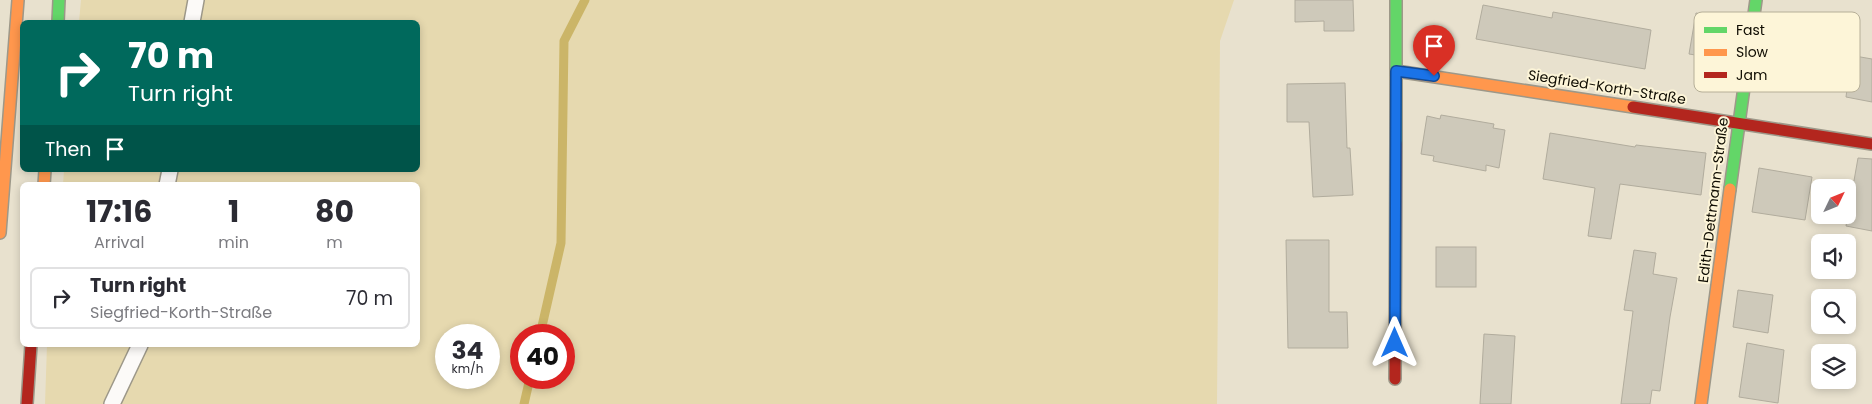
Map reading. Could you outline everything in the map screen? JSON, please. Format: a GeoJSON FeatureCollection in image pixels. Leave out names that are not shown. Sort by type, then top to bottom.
{"type":"FeatureCollection","features":[{"type":"Feature","properties":{"kind":"main road"},"geometry":{"type":"LineString","coordinates":[[0,233],[18,0]]}},
{"type":"Feature","properties":{"kind":"main road"},"geometry":{"type":"LineString","coordinates":[[58,20],[59,0]]}},
{"type":"Feature","properties":{"kind":"main road"},"geometry":{"type":"LineString","coordinates":[[1395,379],[1396,0]]}},
{"type":"Feature","properties":{"kind":"main road","name":"Siegfried-Korth-Straße"},"geometry":{"type":"LineString","coordinates":[[1396,71],[1872,144]]}},
{"type":"Feature","properties":{"kind":"main road","name":"Edith-Dettmann-Straße"},"geometry":{"type":"LineString","coordinates":[[1702,404],[1742,92]]}},
{"type":"Feature","properties":{"kind":"main road"},"geometry":{"type":"LineString","coordinates":[[28,404],[31,347]]}},
{"type":"Feature","properties":{"kind":"lane"},"geometry":{"type":"LineString","coordinates":[[192,20],[196,0]]}},
{"type":"Feature","properties":{"kind":"lane"},"geometry":{"type":"LineString","coordinates":[[112,404],[139,347]]}},
{"type":"Feature","properties":{"kind":"shaded area"},"geometry":{"type":"Polygon","coordinates":[[[81,0],[1234,0],[1220,41],[1217,404],[45,404],[47,347],[420,347],[420,182],[63,182],[64,172],[420,172],[420,20],[79,20],[81,0]]]}},
{"type":"Feature","properties":{"kind":"building"},"geometry":{"type":"Polygon","coordinates":[[[1295,0],[1353,0],[1354,31],[1324,31],[1324,21],[1295,22],[1295,0]]]}},
{"type":"Feature","properties":{"kind":"building"},"geometry":{"type":"Polygon","coordinates":[[[1483,5],[1552,18],[1553,12],[1651,30],[1645,69],[1476,39],[1483,5]]]}},
{"type":"Feature","properties":{"kind":"building"},"geometry":{"type":"Polygon","coordinates":[[[1694,25],[1694,55],[1689,54],[1694,25]]]}},
{"type":"Feature","properties":{"kind":"building"},"geometry":{"type":"Polygon","coordinates":[[[1860,57],[1872,59],[1872,102],[1846,97],[1847,92],[1860,92],[1860,57]]]}},
{"type":"Feature","properties":{"kind":"building"},"geometry":{"type":"Polygon","coordinates":[[[1345,83],[1347,148],[1350,148],[1353,195],[1313,197],[1309,122],[1287,122],[1287,84],[1345,83]]]}},
{"type":"Feature","properties":{"kind":"building"},"geometry":{"type":"Polygon","coordinates":[[[1441,115],[1494,124],[1493,128],[1505,130],[1499,168],[1486,165],[1486,171],[1433,161],[1434,156],[1421,154],[1427,116],[1440,119],[1441,115]]]}},
{"type":"Feature","properties":{"kind":"building"},"geometry":{"type":"Polygon","coordinates":[[[1550,133],[1635,147],[1636,145],[1706,153],[1701,195],[1620,184],[1611,239],[1588,236],[1595,188],[1543,179],[1550,133]]]}},
{"type":"Feature","properties":{"kind":"building"},"geometry":{"type":"Polygon","coordinates":[[[1858,158],[1872,159],[1872,231],[1846,226],[1846,224],[1856,224],[1856,179],[1854,179],[1858,158]]]}},
{"type":"Feature","properties":{"kind":"building"},"geometry":{"type":"Polygon","coordinates":[[[1759,168],[1812,177],[1805,220],[1752,212],[1759,168]]]}},
{"type":"Feature","properties":{"kind":"building"},"geometry":{"type":"Polygon","coordinates":[[[1286,240],[1329,240],[1329,312],[1347,312],[1348,348],[1288,348],[1286,240]]]}},
{"type":"Feature","properties":{"kind":"building"},"geometry":{"type":"Polygon","coordinates":[[[1436,247],[1476,247],[1476,287],[1436,287],[1436,247]]]}},
{"type":"Feature","properties":{"kind":"building"},"geometry":{"type":"Polygon","coordinates":[[[1634,250],[1656,253],[1653,274],[1677,278],[1660,391],[1652,390],[1650,404],[1621,404],[1633,311],[1624,310],[1634,250]]]}},
{"type":"Feature","properties":{"kind":"building"},"geometry":{"type":"Polygon","coordinates":[[[1738,290],[1773,295],[1768,333],[1733,327],[1738,290]]]}},
{"type":"Feature","properties":{"kind":"building"},"geometry":{"type":"Polygon","coordinates":[[[1484,334],[1515,336],[1511,404],[1480,404],[1484,334]]]}},
{"type":"Feature","properties":{"kind":"building"},"geometry":{"type":"Polygon","coordinates":[[[1747,343],[1784,350],[1778,403],[1739,397],[1747,343]]]}},
{"type":"Feature","properties":{"kind":"waterway"},"geometry":{"type":"LineString","coordinates":[[543,324],[561,243],[564,41],[585,0]]}},
{"type":"Feature","properties":{"kind":"waterway"},"geometry":{"type":"LineString","coordinates":[[524,404],[527,389]]}},
{"type":"Feature","properties":{"kind":"traffic: fast"},"geometry":{"type":"LineString","coordinates":[[58,20],[59,0]]}},
{"type":"Feature","properties":{"kind":"traffic: fast"},"geometry":{"type":"LineString","coordinates":[[1396,0],[1396,143]]}},
{"type":"Feature","properties":{"kind":"traffic: fast"},"geometry":{"type":"LineString","coordinates":[[1754,12],[1756,0]]}},
{"type":"Feature","properties":{"kind":"traffic: fast"},"geometry":{"type":"LineString","coordinates":[[1730,189],[1743,92]]}},
{"type":"Feature","properties":{"kind":"traffic: slow"},"geometry":{"type":"LineString","coordinates":[[0,233],[18,0]]}},
{"type":"Feature","properties":{"kind":"traffic: slow"},"geometry":{"type":"LineString","coordinates":[[1396,71],[1633,107]]}},
{"type":"Feature","properties":{"kind":"traffic: slow"},"geometry":{"type":"LineString","coordinates":[[44,182],[45,172]]}},
{"type":"Feature","properties":{"kind":"traffic: slow"},"geometry":{"type":"LineString","coordinates":[[1701,404],[1730,189]]}},
{"type":"Feature","properties":{"kind":"traffic: jam"},"geometry":{"type":"LineString","coordinates":[[1633,107],[1872,144]]}},
{"type":"Feature","properties":{"kind":"traffic: jam"},"geometry":{"type":"LineString","coordinates":[[1395,379],[1396,143]]}},
{"type":"Feature","properties":{"kind":"traffic: jam"},"geometry":{"type":"LineString","coordinates":[[27,404],[31,347]]}},
{"type":"Feature","properties":{"kind":"route"},"geometry":{"type":"LineString","coordinates":[[1395,343],[1396,71],[1434,76]]}}]}
